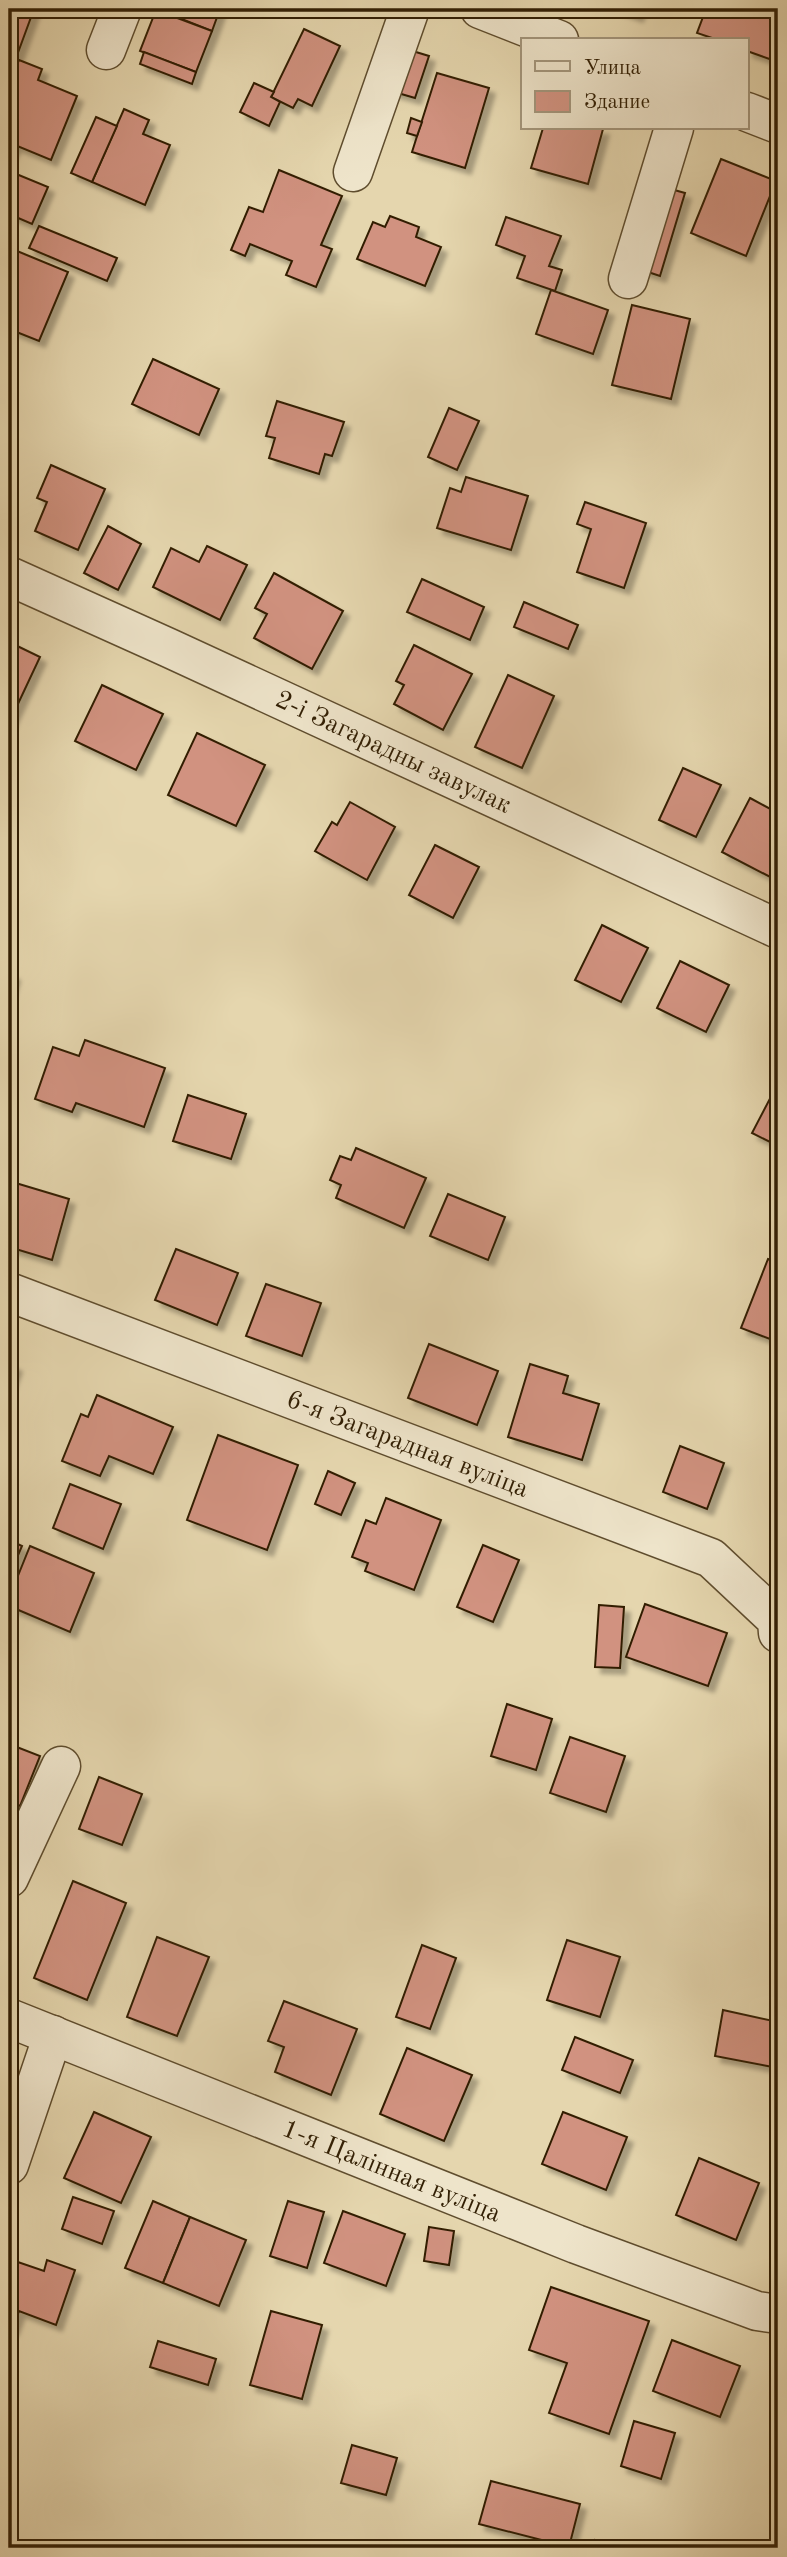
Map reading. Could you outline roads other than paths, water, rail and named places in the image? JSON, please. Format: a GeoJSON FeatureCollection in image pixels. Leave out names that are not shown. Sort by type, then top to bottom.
{"type":"FeatureCollection","features":[{"type":"Feature","properties":{"kind":"street"},"geometry":{"type":"LineString","coordinates":[[106,50],[122,9]]}},
{"type":"Feature","properties":{"kind":"street"},"geometry":{"type":"LineString","coordinates":[[354,172],[410,9]]}},
{"type":"Feature","properties":{"kind":"street"},"geometry":{"type":"LineString","coordinates":[[480,9],[554,38]]}},
{"type":"Feature","properties":{"kind":"street"},"geometry":{"type":"LineString","coordinates":[[748,112],[778,124]]}},
{"type":"Feature","properties":{"kind":"street"},"geometry":{"type":"LineString","coordinates":[[628,279],[673,130]]}},
{"type":"Feature","properties":{"kind":"street","name":"2-і Загарадны завулак"},"geometry":{"type":"LineString","coordinates":[[9,576],[778,929]]}},
{"type":"Feature","properties":{"kind":"street","name":"6-я Загарадная вуліца"},"geometry":{"type":"LineString","coordinates":[[9,1292],[712,1558],[777,1620],[778,1633]]}},
{"type":"Feature","properties":{"kind":"street"},"geometry":{"type":"LineString","coordinates":[[9,1878],[61,1766]]}},
{"type":"Feature","properties":{"kind":"street","name":"1-я Цалінная вуліца"},"geometry":{"type":"LineString","coordinates":[[9,2018],[576,2244],[757,2312],[778,2314]]}},
{"type":"Feature","properties":{"kind":"street"},"geometry":{"type":"LineString","coordinates":[[9,2165],[53,2035]]}}]}
